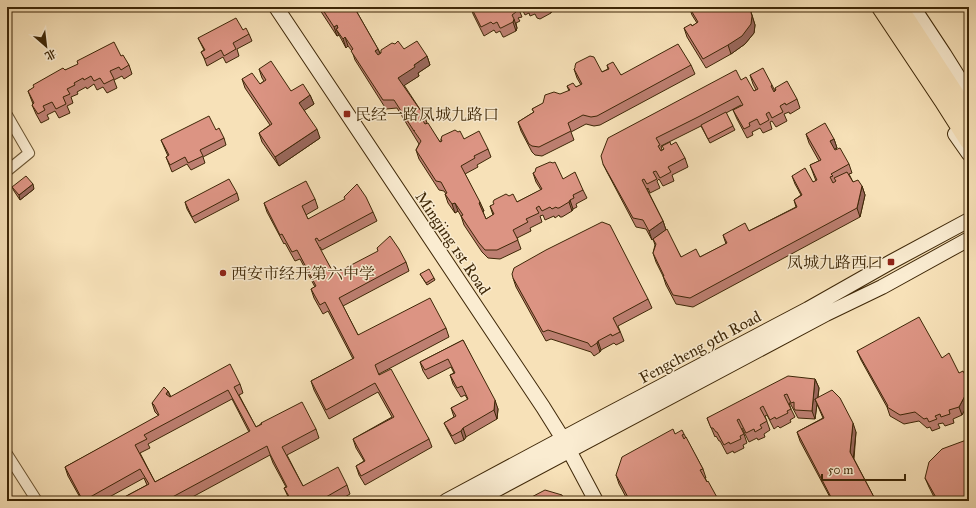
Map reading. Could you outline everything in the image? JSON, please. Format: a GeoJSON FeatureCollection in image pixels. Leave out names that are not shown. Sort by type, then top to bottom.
{"type":"FeatureCollection","features":[{"type":"Feature","properties":{"kind":"highway"},"geometry":{"type":"LineString","coordinates":[[881,7],[969,141]]}},
{"type":"Feature","properties":{"kind":"highway"},"geometry":{"type":"LineString","coordinates":[[898,7],[969,116]]}},
{"type":"Feature","properties":{"kind":"street","name":"Mingjing 1st Road"},"geometry":{"type":"LineString","coordinates":[[276,7],[543,407],[566,445],[596,501]]}},
{"type":"Feature","properties":{"kind":"street"},"geometry":{"type":"LineString","coordinates":[[871,7],[969,154]]}},
{"type":"Feature","properties":{"kind":"street"},"geometry":{"type":"LineString","coordinates":[[913,7],[969,94]]}},
{"type":"Feature","properties":{"kind":"street"},"geometry":{"type":"LineString","coordinates":[[7,115],[29,153],[7,171]]}},
{"type":"Feature","properties":{"kind":"street","name":"Fengcheng 9th Road"},"geometry":{"type":"LineString","coordinates":[[474,501],[566,445],[584,427],[808,309],[969,220]]}},
{"type":"Feature","properties":{"kind":"street","name":"Fengcheng 9th Road"},"geometry":{"type":"LineString","coordinates":[[446,501],[566,445],[882,287],[969,239]]}},
{"type":"Feature","properties":{"kind":"street"},"geometry":{"type":"LineString","coordinates":[[7,454],[36,501]]}},
{"type":"Feature","properties":{"kind":"building"},"geometry":{"type":"Polygon","coordinates":[[[321,7],[354,7],[378,49],[375,51],[378,55],[381,53],[381,50],[392,43],[395,44],[398,41],[404,49],[417,41],[427,56],[414,65],[415,67],[398,78],[425,117],[422,119],[425,124],[428,123],[440,142],[442,141],[442,136],[455,130],[458,132],[460,131],[464,139],[479,131],[488,149],[474,156],[475,158],[461,166],[480,202],[479,203],[486,219],[494,214],[490,206],[494,204],[494,200],[506,194],[509,196],[513,194],[517,202],[542,189],[533,173],[535,172],[536,168],[550,162],[555,162],[563,179],[575,172],[583,190],[573,195],[574,198],[559,208],[556,207],[552,209],[550,207],[542,211],[539,206],[536,208],[539,213],[526,219],[528,222],[513,230],[518,240],[497,250],[485,250],[461,216],[463,215],[455,203],[452,204],[445,194],[447,193],[441,182],[436,181],[416,150],[421,141],[394,100],[383,100],[351,51],[353,49],[345,37],[343,39],[336,29],[338,28],[337,25],[334,27],[321,7]]]}},
{"type":"Feature","properties":{"kind":"building"},"geometry":{"type":"Polygon","coordinates":[[[471,7],[518,8],[512,15],[514,19],[513,22],[500,28],[497,22],[493,24],[491,22],[481,27],[471,7]]]}},
{"type":"Feature","properties":{"kind":"building"},"geometry":{"type":"Polygon","coordinates":[[[533,7],[542,7],[536,10],[533,7]]]}},
{"type":"Feature","properties":{"kind":"building"},"geometry":{"type":"Polygon","coordinates":[[[689,7],[749,7],[752,16],[751,24],[742,36],[703,59],[684,28],[691,24],[692,26],[698,22],[689,7]]]}},
{"type":"Feature","properties":{"kind":"building"},"geometry":{"type":"Polygon","coordinates":[[[236,18],[243,30],[246,28],[249,34],[233,43],[236,49],[224,56],[221,50],[205,59],[201,52],[205,50],[198,38],[236,18]]]}},
{"type":"Feature","properties":{"kind":"building"},"geometry":{"type":"Polygon","coordinates":[[[114,42],[121,56],[123,55],[129,65],[121,70],[119,67],[110,71],[114,79],[104,84],[100,78],[94,81],[91,76],[84,80],[83,78],[74,83],[75,85],[67,89],[70,94],[63,97],[66,104],[56,109],[52,102],[43,106],[45,110],[38,114],[32,105],[34,103],[28,91],[34,87],[33,85],[63,68],[65,70],[78,64],[77,61],[114,42]]]}},
{"type":"Feature","properties":{"kind":"building"},"geometry":{"type":"Polygon","coordinates":[[[678,44],[691,65],[597,116],[591,117],[583,115],[568,123],[571,131],[539,147],[529,144],[518,122],[534,112],[532,109],[543,103],[545,95],[554,92],[560,94],[570,90],[567,86],[573,83],[576,87],[582,84],[574,69],[576,63],[590,56],[594,57],[602,72],[609,69],[607,65],[613,62],[621,75],[678,44]]]}},
{"type":"Feature","properties":{"kind":"building"},"geometry":{"type":"Polygon","coordinates":[[[271,61],[291,91],[303,84],[310,95],[299,103],[317,129],[275,157],[259,133],[272,124],[242,79],[252,73],[260,84],[266,80],[259,69],[271,61]]]}},
{"type":"Feature","properties":{"kind":"building"},"geometry":{"type":"Polygon","coordinates":[[[763,68],[774,92],[776,90],[775,88],[787,81],[797,99],[786,105],[785,103],[780,106],[783,112],[772,118],[769,112],[766,114],[769,120],[760,125],[757,119],[749,123],[750,126],[744,129],[733,110],[743,105],[738,96],[656,138],[660,145],[658,146],[661,151],[664,149],[662,146],[670,142],[671,145],[676,142],[685,158],[668,167],[671,172],[660,178],[656,171],[653,172],[657,179],[647,184],[644,179],[642,180],[663,221],[649,231],[643,220],[633,218],[603,164],[601,156],[608,138],[736,70],[741,80],[746,77],[754,91],[758,89],[750,75],[763,68]]]}},
{"type":"Feature","properties":{"kind":"building"},"geometry":{"type":"Polygon","coordinates":[[[726,112],[733,126],[708,139],[701,125],[726,112]]]}},
{"type":"Feature","properties":{"kind":"building"},"geometry":{"type":"Polygon","coordinates":[[[209,116],[216,130],[219,128],[224,138],[200,150],[203,156],[188,163],[185,157],[170,165],[166,157],[169,155],[161,140],[209,116]]]}},
{"type":"Feature","properties":{"kind":"building"},"geometry":{"type":"Polygon","coordinates":[[[825,123],[834,139],[830,141],[835,150],[840,148],[849,164],[831,174],[833,176],[830,177],[833,183],[836,181],[834,178],[847,172],[853,182],[858,180],[862,186],[857,208],[690,298],[673,295],[653,253],[656,244],[653,239],[667,229],[681,257],[696,249],[700,257],[727,243],[723,235],[745,223],[749,231],[797,207],[794,200],[802,195],[792,176],[805,168],[813,182],[817,180],[810,165],[821,160],[806,134],[825,123]]]}},
{"type":"Feature","properties":{"kind":"building"},"geometry":{"type":"Polygon","coordinates":[[[26,176],[33,184],[19,195],[12,187],[26,176]]]}},
{"type":"Feature","properties":{"kind":"building"},"geometry":{"type":"Polygon","coordinates":[[[229,179],[237,193],[192,217],[185,202],[229,179]]]}},
{"type":"Feature","properties":{"kind":"building"},"geometry":{"type":"Polygon","coordinates":[[[306,181],[315,199],[302,206],[308,219],[345,199],[344,197],[357,184],[366,197],[373,212],[319,241],[317,238],[315,239],[334,274],[378,251],[377,248],[390,236],[406,262],[339,298],[358,335],[430,298],[446,328],[375,365],[379,375],[391,369],[429,439],[361,476],[356,466],[365,461],[353,439],[394,417],[375,383],[326,410],[311,381],[354,358],[325,302],[320,305],[311,289],[316,286],[297,250],[292,252],[282,234],[280,235],[264,203],[306,181]]]}},
{"type":"Feature","properties":{"kind":"building"},"geometry":{"type":"Polygon","coordinates":[[[602,222],[610,225],[648,299],[613,318],[620,332],[612,336],[611,334],[598,341],[591,347],[588,343],[548,330],[543,332],[512,274],[514,268],[602,222]]]}},
{"type":"Feature","properties":{"kind":"building"},"geometry":{"type":"Polygon","coordinates":[[[429,269],[434,278],[426,283],[420,274],[429,269]]]}},
{"type":"Feature","properties":{"kind":"building"},"geometry":{"type":"Polygon","coordinates":[[[919,317],[942,358],[949,353],[959,373],[963,371],[969,382],[969,388],[967,389],[968,390],[959,407],[949,410],[950,414],[941,417],[940,414],[935,416],[937,419],[929,422],[927,418],[924,419],[915,412],[900,415],[887,407],[888,406],[857,351],[919,317]]]}},
{"type":"Feature","properties":{"kind":"building"},"geometry":{"type":"Polygon","coordinates":[[[463,340],[495,400],[494,410],[452,436],[444,423],[456,416],[451,408],[468,399],[462,386],[457,388],[450,375],[455,373],[448,359],[425,370],[420,362],[463,340]]]}},
{"type":"Feature","properties":{"kind":"building"},"geometry":{"type":"Polygon","coordinates":[[[230,364],[240,384],[234,387],[256,427],[302,402],[316,429],[282,447],[303,486],[338,467],[347,485],[319,501],[295,501],[292,497],[290,498],[284,488],[287,487],[267,446],[165,501],[117,501],[149,484],[140,469],[83,501],[65,467],[159,415],[152,403],[164,387],[168,391],[166,394],[170,397],[230,364]],[[228,390],[144,435],[147,439],[135,445],[155,482],[250,431],[228,390]]]}},
{"type":"Feature","properties":{"kind":"building"},"geometry":{"type":"Polygon","coordinates":[[[788,376],[815,379],[812,411],[795,410],[794,402],[791,403],[787,394],[784,395],[791,409],[787,411],[788,413],[776,419],[775,417],[770,420],[763,406],[760,408],[767,421],[760,425],[762,428],[755,432],[754,429],[746,433],[739,419],[737,420],[744,434],[740,436],[741,439],[724,445],[717,432],[711,428],[707,418],[788,376]]]}},
{"type":"Feature","properties":{"kind":"building"},"geometry":{"type":"Polygon","coordinates":[[[832,390],[840,398],[853,423],[850,452],[876,501],[833,501],[797,432],[824,418],[815,399],[832,390]]]}},
{"type":"Feature","properties":{"kind":"building"},"geometry":{"type":"Polygon","coordinates":[[[673,429],[675,434],[682,430],[684,439],[686,437],[703,469],[700,470],[719,501],[630,501],[616,475],[622,457],[673,429]]]}},
{"type":"Feature","properties":{"kind":"building"},"geometry":{"type":"Polygon","coordinates":[[[969,439],[969,501],[938,501],[925,478],[929,462],[942,449],[969,439]]]}},
{"type":"Feature","properties":{"kind":"building"},"geometry":{"type":"Polygon","coordinates":[[[545,490],[562,495],[565,501],[524,501],[545,490]]]}},
{"type":"Feature","properties":{"kind":"place","name":"民经一路凤城九路口"},"geometry":{"type":"Point","coordinates":[347,114]}},
{"type":"Feature","properties":{"kind":"place","name":"凤城九路西口"},"geometry":{"type":"Point","coordinates":[891,262]}},
{"type":"Feature","properties":{"kind":"place","name":"西安市经开第六中学"},"geometry":{"type":"Point","coordinates":[223,273]}}]}
